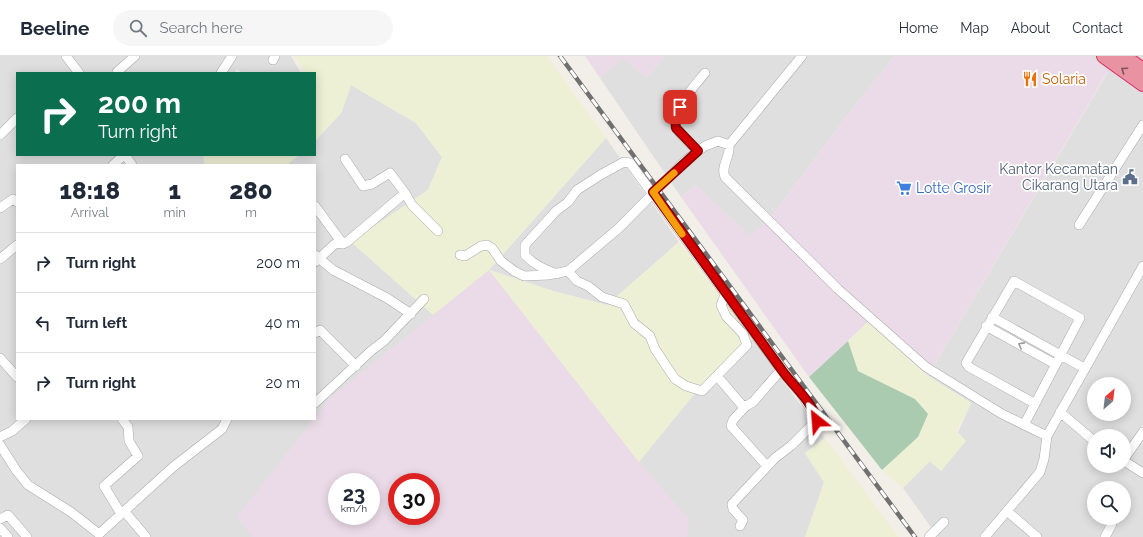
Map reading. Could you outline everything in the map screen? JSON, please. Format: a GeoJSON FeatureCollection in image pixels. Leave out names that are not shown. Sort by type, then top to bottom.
{"type":"FeatureCollection","features":[{"type":"Feature","properties":{"kind":"highway"},"geometry":{"type":"LineString","coordinates":[[1104,56],[1143,84]]}},
{"type":"Feature","properties":{"kind":"highway"},"geometry":{"type":"LineString","coordinates":[[1124,56],[1143,70]]}},
{"type":"Feature","properties":{"kind":"street"},"geometry":{"type":"LineString","coordinates":[[66,56],[74,71]]}},
{"type":"Feature","properties":{"kind":"street"},"geometry":{"type":"LineString","coordinates":[[117,72],[135,56]]}},
{"type":"Feature","properties":{"kind":"street"},"geometry":{"type":"LineString","coordinates":[[222,72],[232,56]]}},
{"type":"Feature","properties":{"kind":"street"},"geometry":{"type":"LineString","coordinates":[[802,56],[729,145],[730,152],[724,165],[725,177],[838,289],[933,372],[1024,425],[1047,436]]}},
{"type":"Feature","properties":{"kind":"street"},"geometry":{"type":"LineString","coordinates":[[698,151],[676,128],[675,123],[678,111],[683,102],[704,73]]}},
{"type":"Feature","properties":{"kind":"street"},"geometry":{"type":"LineString","coordinates":[[0,135],[16,119]]}},
{"type":"Feature","properties":{"kind":"street"},"geometry":{"type":"LineString","coordinates":[[1080,225],[1143,125]]}},
{"type":"Feature","properties":{"kind":"street"},"geometry":{"type":"LineString","coordinates":[[460,255],[465,256],[482,246],[487,245],[492,248],[501,261],[514,271],[524,276],[557,274],[568,271],[620,228],[653,192],[698,151],[718,140],[729,145]]}},
{"type":"Feature","properties":{"kind":"street"},"geometry":{"type":"LineString","coordinates":[[114,164],[123,156]]}},
{"type":"Feature","properties":{"kind":"street"},"geometry":{"type":"LineString","coordinates":[[125,156],[131,164]]}},
{"type":"Feature","properties":{"kind":"street"},"geometry":{"type":"LineString","coordinates":[[345,159],[363,186],[372,184],[389,173],[405,192],[415,209],[438,231]]}},
{"type":"Feature","properties":{"kind":"street"},"geometry":{"type":"LineString","coordinates":[[557,274],[539,267],[530,261],[525,255],[524,248],[532,236],[543,227],[556,210],[568,202],[577,190],[602,174],[627,162],[633,165],[781,370],[802,395],[817,420],[792,445],[767,466],[732,506],[743,520],[740,526]]}},
{"type":"Feature","properties":{"kind":"street"},"geometry":{"type":"LineString","coordinates":[[405,192],[343,244],[336,243],[316,258],[332,270],[387,298],[411,314]]}},
{"type":"Feature","properties":{"kind":"street"},"geometry":{"type":"LineString","coordinates":[[0,208],[13,199],[16,201]]}},
{"type":"Feature","properties":{"kind":"street"},"geometry":{"type":"LineString","coordinates":[[316,207],[343,244]]}},
{"type":"Feature","properties":{"kind":"street"},"geometry":{"type":"LineString","coordinates":[[0,259],[16,246]]}},
{"type":"Feature","properties":{"kind":"street"},"geometry":{"type":"LineString","coordinates":[[985,537],[1040,472],[1044,459],[1047,436],[1084,368],[1143,266]]}},
{"type":"Feature","properties":{"kind":"street"},"geometry":{"type":"LineString","coordinates":[[568,271],[577,280],[588,286],[602,297],[624,304],[634,323],[650,336],[655,349],[666,367],[680,383],[702,391],[747,345],[743,334],[724,313],[722,305],[726,292]]}},
{"type":"Feature","properties":{"kind":"street"},"geometry":{"type":"LineString","coordinates":[[1024,425],[1034,403],[1080,319],[1079,316],[1014,281],[986,326],[966,365],[1034,403]]}},
{"type":"Feature","properties":{"kind":"street"},"geometry":{"type":"LineString","coordinates":[[316,402],[384,342],[424,299]]}},
{"type":"Feature","properties":{"kind":"street"},"geometry":{"type":"LineString","coordinates":[[992,317],[1084,368]]}},
{"type":"Feature","properties":{"kind":"street"},"geometry":{"type":"LineString","coordinates":[[986,326],[1055,364]]}},
{"type":"Feature","properties":{"kind":"street"},"geometry":{"type":"LineString","coordinates":[[316,329],[356,366]]}},
{"type":"Feature","properties":{"kind":"street"},"geometry":{"type":"LineString","coordinates":[[0,358],[16,375]]}},
{"type":"Feature","properties":{"kind":"street"},"geometry":{"type":"LineString","coordinates":[[767,466],[731,426],[733,420],[746,406],[759,396],[781,370]]}},
{"type":"Feature","properties":{"kind":"street"},"geometry":{"type":"LineString","coordinates":[[717,376],[742,404],[746,406]]}},
{"type":"Feature","properties":{"kind":"street"},"geometry":{"type":"LineString","coordinates":[[1060,412],[1087,435]]}},
{"type":"Feature","properties":{"kind":"street"},"geometry":{"type":"LineString","coordinates":[[0,437],[12,431],[25,420]]}},
{"type":"Feature","properties":{"kind":"street"},"geometry":{"type":"LineString","coordinates":[[123,420],[128,427],[129,441],[138,456],[104,486],[122,513],[146,537]]}},
{"type":"Feature","properties":{"kind":"street"},"geometry":{"type":"LineString","coordinates":[[0,445],[16,470],[28,485],[71,512],[99,534],[151,489],[178,463],[222,429],[226,420]]}},
{"type":"Feature","properties":{"kind":"street"},"geometry":{"type":"LineString","coordinates":[[1131,450],[1143,432]]}},
{"type":"Feature","properties":{"kind":"street"},"geometry":{"type":"LineString","coordinates":[[1131,465],[1143,473]]}},
{"type":"Feature","properties":{"kind":"street"},"geometry":{"type":"LineString","coordinates":[[1008,511],[1037,537]]}},
{"type":"Feature","properties":{"kind":"street"},"geometry":{"type":"LineString","coordinates":[[0,519],[8,515],[26,537]]}},
{"type":"Feature","properties":{"kind":"street"},"geometry":{"type":"LineString","coordinates":[[929,537],[944,522]]}},
{"type":"Feature","properties":{"kind":"street"},"geometry":{"type":"LineString","coordinates":[[1105,537],[1111,525]]}},
{"type":"Feature","properties":{"kind":"street"},"geometry":{"type":"LineString","coordinates":[[0,528],[8,537]]}},
{"type":"Feature","properties":{"kind":"shaded area"},"geometry":{"type":"Polygon","coordinates":[[[0,56],[291,56],[300,72],[241,72],[237,69],[235,72],[16,72],[16,156],[203,156],[205,164],[16,164],[16,420],[316,420],[316,164],[289,163],[298,156],[316,156],[316,140],[341,113],[351,85],[416,123],[442,157],[428,190],[351,242],[489,270],[606,138],[679,242],[607,305],[553,291],[490,270],[638,461],[709,376],[752,339],[825,438],[805,453],[824,482],[807,535],[805,537],[0,537],[0,56]]]}},
{"type":"Feature","properties":{"kind":"shaded area"},"geometry":{"type":"Polygon","coordinates":[[[585,56],[665,56],[647,78],[623,58],[600,78],[585,56]]]}},
{"type":"Feature","properties":{"kind":"shaded area"},"geometry":{"type":"Polygon","coordinates":[[[665,56],[895,56],[850,112],[769,220],[749,236],[696,185],[681,197],[600,78],[623,57],[647,78],[665,56]]]}},
{"type":"Feature","properties":{"kind":"shaded area"},"geometry":{"type":"Polygon","coordinates":[[[895,56],[1089,56],[1108,71],[928,376],[868,322],[809,377],[681,197],[696,185],[749,235],[769,220],[850,112],[895,56]]]}},
{"type":"Feature","properties":{"kind":"shaded area"},"geometry":{"type":"Polygon","coordinates":[[[1089,56],[1143,56],[1143,537],[938,537],[903,488],[930,461],[941,471],[971,403],[928,376],[1108,72],[1089,56]]]}},
{"type":"Feature","properties":{"kind":"shaded area"},"geometry":{"type":"Polygon","coordinates":[[[489,270],[639,462],[689,519],[687,537],[253,537],[237,517],[313,420],[316,420],[316,416],[330,398],[489,270]]]}},
{"type":"Feature","properties":{"kind":"green space"},"geometry":{"type":"Polygon","coordinates":[[[293,56],[547,56],[606,138],[489,270],[433,315],[351,242],[428,190],[442,157],[416,123],[351,85],[341,113],[316,140],[316,72],[305,72],[293,56]]]}},
{"type":"Feature","properties":{"kind":"green space"},"geometry":{"type":"Polygon","coordinates":[[[203,156],[298,156],[290,164],[205,164],[203,156]]]}},
{"type":"Feature","properties":{"kind":"green space"},"geometry":{"type":"Polygon","coordinates":[[[679,242],[752,339],[709,376],[639,462],[489,270],[553,291],[607,305],[679,242]]]}},
{"type":"Feature","properties":{"kind":"green space"},"geometry":{"type":"Polygon","coordinates":[[[868,322],[928,376],[971,403],[957,431],[966,441],[941,471],[930,461],[903,488],[882,470],[917,437],[915,399],[858,371],[848,341],[868,322]]]}},
{"type":"Feature","properties":{"kind":"green space"},"geometry":{"type":"Polygon","coordinates":[[[848,341],[858,371],[915,399],[928,414],[918,437],[882,470],[809,377],[848,341]]]}},
{"type":"Feature","properties":{"kind":"green space"},"geometry":{"type":"Polygon","coordinates":[[[825,438],[899,537],[805,537],[824,482],[805,453],[825,438]]]}},
{"type":"Feature","properties":{"kind":"railway"},"geometry":{"type":"LineString","coordinates":[[560,56],[915,537]]}},
{"type":"Feature","properties":{"kind":"slow traffic"},"geometry":{"type":"LineString","coordinates":[[674,173],[653,192],[682,234]]}},
{"type":"Feature","properties":{"kind":"place","name":"Solaria"},"geometry":{"type":"Point","coordinates":[1030,79]}},
{"type":"Feature","properties":{"kind":"place","name":"Kantor Kecamatan Cikarang Utara"},"geometry":{"type":"Point","coordinates":[1130,177]}},
{"type":"Feature","properties":{"kind":"place","name":"Lotte Grosir"},"geometry":{"type":"Point","coordinates":[904,188]}},
{"type":"Feature","properties":{"kind":"route"},"geometry":{"type":"LineString","coordinates":[[680,107],[675,120],[675,126],[698,151],[686,160],[653,192],[701,261],[706,265],[781,370],[797,388],[811,408],[817,421]]}}]}
